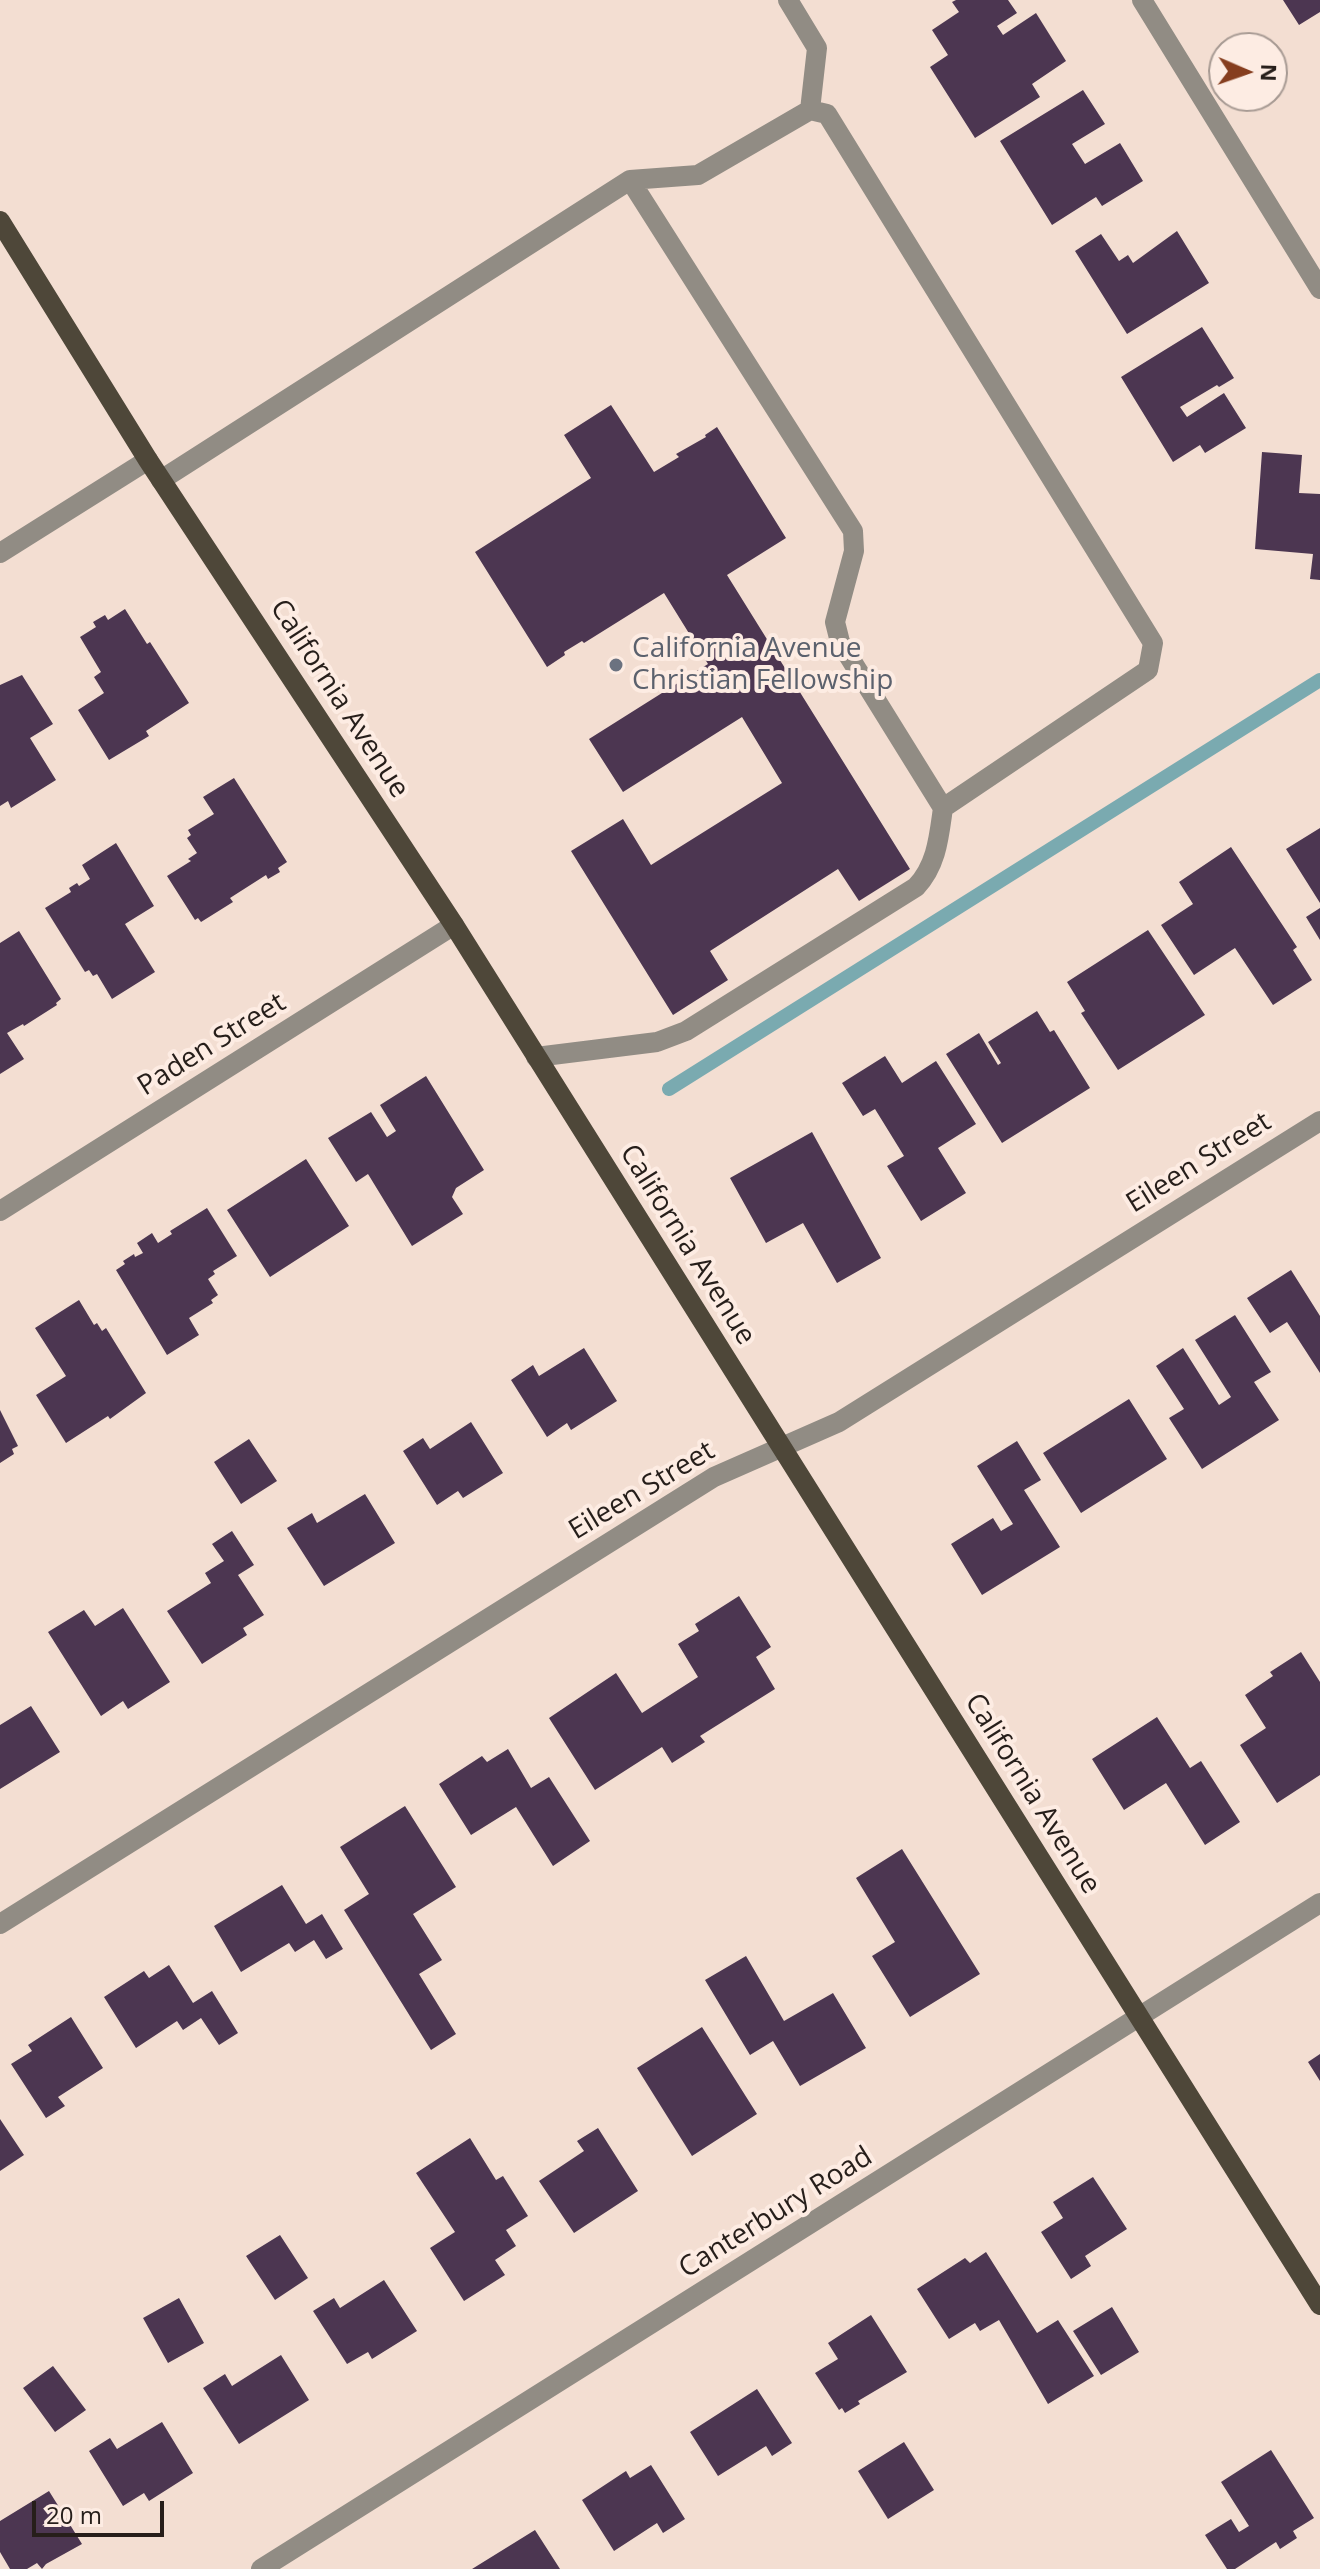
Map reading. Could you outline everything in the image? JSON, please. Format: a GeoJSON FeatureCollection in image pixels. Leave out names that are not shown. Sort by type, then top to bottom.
{"type":"FeatureCollection","features":[{"type":"Feature","properties":{"kind":"main road","name":"California Avenue"},"geometry":{"type":"LineString","coordinates":[[0,221],[148,460],[454,925],[1320,2305]]}},
{"type":"Feature","properties":{"kind":"street"},"geometry":{"type":"LineString","coordinates":[[788,0],[817,48],[810,110]]}},
{"type":"Feature","properties":{"kind":"street"},"geometry":{"type":"LineString","coordinates":[[1142,0],[1320,289]]}},
{"type":"Feature","properties":{"kind":"street"},"geometry":{"type":"LineString","coordinates":[[161,480],[630,180],[698,175],[810,110],[827,114],[1153,643],[1148,670],[943,808]]}},
{"type":"Feature","properties":{"kind":"street"},"geometry":{"type":"LineString","coordinates":[[536,1057],[657,1042],[686,1031],[916,887],[926,876],[936,850],[943,808],[840,642],[835,622],[854,551],[853,531],[630,180]]}},
{"type":"Feature","properties":{"kind":"street"},"geometry":{"type":"LineString","coordinates":[[0,553],[148,460]]}},
{"type":"Feature","properties":{"kind":"street","name":"Paden Street"},"geometry":{"type":"LineString","coordinates":[[0,1211],[454,925]]}},
{"type":"Feature","properties":{"kind":"street","name":"Eileen Street"},"geometry":{"type":"LineString","coordinates":[[0,1924],[714,1477],[839,1422],[1320,1121]]}},
{"type":"Feature","properties":{"kind":"street","name":"Canterbury Road"},"geometry":{"type":"LineString","coordinates":[[261,2569],[1320,1903]]}},
{"type":"Feature","properties":{"kind":"building"},"geometry":{"type":"Polygon","coordinates":[[[1008,0],[1017,13],[997,26],[1003,35],[1036,13],[1066,61],[1032,84],[1040,97],[975,138],[930,67],[948,55],[932,30],[959,12],[952,2],[1008,0]]]}},
{"type":"Feature","properties":{"kind":"building"},"geometry":{"type":"Polygon","coordinates":[[[1283,0],[1320,0],[1320,12],[1299,25],[1283,0]]]}},
{"type":"Feature","properties":{"kind":"building"},"geometry":{"type":"Polygon","coordinates":[[[1083,90],[1105,124],[1072,144],[1085,164],[1120,143],[1143,181],[1102,206],[1096,197],[1052,225],[1000,141],[1083,90]]]}},
{"type":"Feature","properties":{"kind":"building"},"geometry":{"type":"Polygon","coordinates":[[[1177,231],[1209,283],[1127,334],[1075,251],[1101,234],[1119,261],[1128,255],[1133,263],[1177,231]]]}},
{"type":"Feature","properties":{"kind":"building"},"geometry":{"type":"Polygon","coordinates":[[[1202,327],[1234,378],[1180,407],[1187,417],[1224,393],[1246,428],[1205,453],[1200,445],[1173,462],[1121,377],[1202,327]]]}},
{"type":"Feature","properties":{"kind":"building"},"geometry":{"type":"Polygon","coordinates":[[[611,405],[654,472],[717,427],[786,538],[727,575],[910,869],[859,901],[838,869],[710,951],[728,980],[673,1015],[571,851],[623,819],[651,865],[782,783],[742,717],[623,792],[589,739],[708,664],[664,593],[584,643],[582,641],[564,652],[565,655],[547,667],[475,552],[591,478],[564,435],[611,405]]]}},
{"type":"Feature","properties":{"kind":"building"},"geometry":{"type":"Polygon","coordinates":[[[1262,452],[1302,455],[1299,493],[1320,494],[1320,580],[1310,579],[1313,554],[1255,549],[1262,452]]]}},
{"type":"Feature","properties":{"kind":"building"},"geometry":{"type":"Polygon","coordinates":[[[125,609],[189,703],[146,731],[149,736],[109,760],[78,710],[104,693],[94,677],[101,672],[80,637],[96,627],[93,622],[105,615],[108,620],[125,609]]]}},
{"type":"Feature","properties":{"kind":"building"},"geometry":{"type":"Polygon","coordinates":[[[22,675],[53,724],[30,738],[56,780],[11,808],[8,801],[0,806],[0,685],[22,675]]]}},
{"type":"Feature","properties":{"kind":"building"},"geometry":{"type":"Polygon","coordinates":[[[234,778],[287,862],[278,868],[280,872],[268,879],[266,875],[230,898],[233,902],[201,922],[198,918],[195,920],[167,876],[191,861],[188,859],[197,853],[187,838],[191,835],[188,830],[214,814],[203,797],[234,778]]]}},
{"type":"Feature","properties":{"kind":"building"},"geometry":{"type":"Polygon","coordinates":[[[1320,828],[1320,903],[1286,849],[1320,828]]]}},
{"type":"Feature","properties":{"kind":"building"},"geometry":{"type":"Polygon","coordinates":[[[116,843],[154,906],[125,924],[155,972],[112,999],[97,974],[93,976],[89,970],[85,972],[45,908],[71,892],[69,888],[90,879],[82,865],[116,843]]]}},
{"type":"Feature","properties":{"kind":"building"},"geometry":{"type":"Polygon","coordinates":[[[1231,847],[1297,947],[1293,950],[1312,980],[1273,1005],[1235,948],[1194,975],[1161,925],[1193,904],[1179,882],[1231,847]]]}},
{"type":"Feature","properties":{"kind":"building"},"geometry":{"type":"Polygon","coordinates":[[[1320,908],[1320,940],[1306,917],[1320,908]]]}},
{"type":"Feature","properties":{"kind":"building"},"geometry":{"type":"Polygon","coordinates":[[[1148,930],[1205,1015],[1118,1070],[1081,1013],[1085,1011],[1067,982],[1148,930]]]}},
{"type":"Feature","properties":{"kind":"building"},"geometry":{"type":"Polygon","coordinates":[[[19,931],[61,999],[57,1005],[24,1026],[7,1033],[24,1059],[0,1074],[0,943],[19,931]]]}},
{"type":"Feature","properties":{"kind":"building"},"geometry":{"type":"Polygon","coordinates":[[[1037,1011],[1050,1032],[1054,1030],[1090,1088],[1002,1143],[946,1054],[979,1033],[998,1065],[1001,1063],[988,1042],[1037,1011]]]}},
{"type":"Feature","properties":{"kind":"building"},"geometry":{"type":"Polygon","coordinates":[[[885,1056],[902,1083],[936,1061],[976,1124],[938,1148],[966,1193],[921,1221],[887,1166],[904,1156],[875,1109],[863,1116],[842,1083],[885,1056]]]}},
{"type":"Feature","properties":{"kind":"building"},"geometry":{"type":"Polygon","coordinates":[[[426,1076],[484,1170],[456,1188],[452,1197],[463,1214],[412,1246],[368,1174],[356,1182],[328,1138],[371,1112],[387,1137],[396,1131],[380,1105],[426,1076]]]}},
{"type":"Feature","properties":{"kind":"building"},"geometry":{"type":"Polygon","coordinates":[[[812,1132],[881,1258],[837,1283],[803,1223],[766,1243],[730,1178],[812,1132]]]}},
{"type":"Feature","properties":{"kind":"building"},"geometry":{"type":"Polygon","coordinates":[[[306,1159],[349,1226],[270,1277],[227,1210],[306,1159]]]}},
{"type":"Feature","properties":{"kind":"building"},"geometry":{"type":"Polygon","coordinates":[[[207,1208],[237,1256],[213,1271],[215,1274],[208,1279],[218,1295],[211,1300],[213,1303],[189,1318],[199,1335],[167,1355],[116,1270],[134,1254],[135,1257],[143,1253],[137,1243],[152,1233],[158,1243],[172,1234],[170,1231],[207,1208]]]}},
{"type":"Feature","properties":{"kind":"building"},"geometry":{"type":"Polygon","coordinates":[[[1291,1270],[1320,1316],[1320,1373],[1287,1322],[1270,1333],[1247,1298],[1291,1270]]]}},
{"type":"Feature","properties":{"kind":"building"},"geometry":{"type":"Polygon","coordinates":[[[79,1300],[94,1325],[97,1323],[102,1331],[106,1328],[146,1393],[110,1419],[108,1416],[66,1443],[36,1395],[66,1376],[35,1328],[79,1300]]]}},
{"type":"Feature","properties":{"kind":"building"},"geometry":{"type":"Polygon","coordinates":[[[1235,1315],[1271,1372],[1254,1382],[1279,1420],[1202,1469],[1169,1418],[1184,1409],[1156,1366],[1183,1348],[1219,1405],[1231,1397],[1195,1340],[1235,1315]]]}},
{"type":"Feature","properties":{"kind":"building"},"geometry":{"type":"Polygon","coordinates":[[[584,1348],[617,1401],[571,1430],[567,1423],[547,1437],[511,1380],[533,1365],[539,1376],[584,1348]]]}},
{"type":"Feature","properties":{"kind":"building"},"geometry":{"type":"Polygon","coordinates":[[[1129,1399],[1167,1459],[1081,1513],[1043,1453],[1129,1399]]]}},
{"type":"Feature","properties":{"kind":"building"},"geometry":{"type":"Polygon","coordinates":[[[0,1410],[18,1446],[12,1449],[14,1454],[0,1463],[0,1410]]]}},
{"type":"Feature","properties":{"kind":"building"},"geometry":{"type":"Polygon","coordinates":[[[471,1422],[503,1473],[463,1498],[458,1491],[437,1505],[403,1451],[423,1438],[430,1449],[471,1422]]]}},
{"type":"Feature","properties":{"kind":"building"},"geometry":{"type":"Polygon","coordinates":[[[249,1439],[277,1481],[241,1504],[214,1462],[249,1439]]]}},
{"type":"Feature","properties":{"kind":"building"},"geometry":{"type":"Polygon","coordinates":[[[1017,1441],[1041,1480],[1024,1490],[1060,1547],[982,1595],[951,1544],[993,1518],[1001,1531],[1013,1524],[977,1466],[1017,1441]]]}},
{"type":"Feature","properties":{"kind":"building"},"geometry":{"type":"Polygon","coordinates":[[[365,1494],[395,1543],[324,1586],[287,1528],[312,1513],[317,1523],[365,1494]]]}},
{"type":"Feature","properties":{"kind":"building"},"geometry":{"type":"Polygon","coordinates":[[[232,1531],[254,1565],[238,1575],[264,1615],[243,1628],[247,1635],[202,1664],[167,1611],[211,1583],[205,1573],[224,1561],[212,1544],[232,1531]]]}},
{"type":"Feature","properties":{"kind":"building"},"geometry":{"type":"Polygon","coordinates":[[[739,1596],[771,1647],[756,1657],[775,1689],[700,1736],[705,1742],[672,1763],[662,1747],[595,1790],[549,1718],[616,1673],[642,1713],[698,1677],[678,1644],[699,1631],[695,1624],[739,1596]]]}},
{"type":"Feature","properties":{"kind":"building"},"geometry":{"type":"Polygon","coordinates":[[[123,1608],[170,1682],[128,1709],[123,1701],[101,1716],[48,1632],[84,1610],[95,1626],[123,1608]]]}},
{"type":"Feature","properties":{"kind":"building"},"geometry":{"type":"Polygon","coordinates":[[[1301,1652],[1320,1682],[1320,1775],[1277,1803],[1240,1745],[1266,1728],[1245,1695],[1273,1676],[1270,1672],[1301,1652]]]}},
{"type":"Feature","properties":{"kind":"building"},"geometry":{"type":"Polygon","coordinates":[[[31,1706],[60,1752],[0,1789],[0,1725],[31,1706]]]}},
{"type":"Feature","properties":{"kind":"building"},"geometry":{"type":"Polygon","coordinates":[[[1157,1717],[1190,1768],[1201,1761],[1240,1822],[1205,1845],[1166,1783],[1124,1810],[1092,1759],[1157,1717]]]}},
{"type":"Feature","properties":{"kind":"building"},"geometry":{"type":"Polygon","coordinates":[[[508,1749],[531,1788],[549,1777],[590,1841],[553,1866],[516,1807],[471,1835],[439,1784],[482,1756],[487,1762],[508,1749]]]}},
{"type":"Feature","properties":{"kind":"building"},"geometry":{"type":"Polygon","coordinates":[[[405,1806],[456,1887],[413,1914],[442,1960],[419,1974],[456,2034],[431,2050],[344,1910],[369,1894],[340,1847],[405,1806]]]}},
{"type":"Feature","properties":{"kind":"building"},"geometry":{"type":"Polygon","coordinates":[[[902,1849],[980,1974],[910,2017],[872,1956],[895,1942],[856,1878],[902,1849]]]}},
{"type":"Feature","properties":{"kind":"building"},"geometry":{"type":"Polygon","coordinates":[[[282,1885],[306,1924],[322,1914],[343,1949],[326,1959],[314,1940],[295,1952],[289,1943],[241,1972],[214,1926],[282,1885]]]}},
{"type":"Feature","properties":{"kind":"building"},"geometry":{"type":"Polygon","coordinates":[[[746,1956],[784,2021],[833,1993],[866,2048],[800,2086],[773,2041],[750,2055],[705,1980],[746,1956]]]}},
{"type":"Feature","properties":{"kind":"building"},"geometry":{"type":"Polygon","coordinates":[[[169,1965],[193,2003],[212,1991],[238,2033],[219,2045],[201,2018],[183,2030],[177,2021],[136,2048],[104,1997],[144,1971],[149,1978],[169,1965]]]}},
{"type":"Feature","properties":{"kind":"building"},"geometry":{"type":"Polygon","coordinates":[[[71,2017],[103,2068],[58,2097],[65,2106],[46,2118],[11,2064],[32,2051],[28,2045],[71,2017]]]}},
{"type":"Feature","properties":{"kind":"building"},"geometry":{"type":"Polygon","coordinates":[[[702,2027],[757,2114],[692,2156],[637,2068],[702,2027]]]}},
{"type":"Feature","properties":{"kind":"building"},"geometry":{"type":"Polygon","coordinates":[[[1320,2054],[1320,2081],[1308,2062],[1320,2054]]]}},
{"type":"Feature","properties":{"kind":"building"},"geometry":{"type":"Polygon","coordinates":[[[0,2119],[24,2155],[0,2171],[0,2119]]]}},
{"type":"Feature","properties":{"kind":"building"},"geometry":{"type":"Polygon","coordinates":[[[598,2128],[638,2191],[574,2233],[539,2181],[584,2151],[577,2141],[598,2128]]]}},
{"type":"Feature","properties":{"kind":"building"},"geometry":{"type":"Polygon","coordinates":[[[470,2138],[496,2180],[503,2176],[528,2216],[506,2230],[516,2246],[495,2260],[505,2275],[464,2301],[430,2248],[455,2232],[416,2173],[470,2138]]]}},
{"type":"Feature","properties":{"kind":"building"},"geometry":{"type":"Polygon","coordinates":[[[1093,2177],[1127,2229],[1085,2256],[1091,2266],[1071,2279],[1041,2232],[1063,2218],[1053,2202],[1093,2177]]]}},
{"type":"Feature","properties":{"kind":"building"},"geometry":{"type":"Polygon","coordinates":[[[280,2235],[308,2278],[275,2300],[246,2256],[280,2235]]]}},
{"type":"Feature","properties":{"kind":"building"},"geometry":{"type":"Polygon","coordinates":[[[986,2252],[1037,2333],[1058,2320],[1094,2376],[1048,2404],[999,2320],[980,2331],[975,2323],[949,2339],[917,2289],[965,2258],[970,2263],[986,2252]]]}},
{"type":"Feature","properties":{"kind":"building"},"geometry":{"type":"Polygon","coordinates":[[[384,2280],[417,2331],[372,2359],[368,2352],[347,2364],[313,2311],[334,2298],[340,2308],[384,2280]]]}},
{"type":"Feature","properties":{"kind":"building"},"geometry":{"type":"Polygon","coordinates":[[[179,2298],[204,2343],[168,2363],[143,2318],[179,2298]]]}},
{"type":"Feature","properties":{"kind":"building"},"geometry":{"type":"Polygon","coordinates":[[[1112,2307],[1139,2352],[1101,2375],[1073,2331],[1112,2307]]]}},
{"type":"Feature","properties":{"kind":"building"},"geometry":{"type":"Polygon","coordinates":[[[871,2315],[907,2372],[858,2401],[860,2404],[845,2413],[842,2408],[839,2410],[815,2373],[838,2359],[828,2343],[871,2315]]]}},
{"type":"Feature","properties":{"kind":"building"},"geometry":{"type":"Polygon","coordinates":[[[281,2355],[309,2400],[239,2444],[203,2388],[225,2374],[232,2386],[281,2355]]]}},
{"type":"Feature","properties":{"kind":"building"},"geometry":{"type":"Polygon","coordinates":[[[53,2366],[86,2410],[55,2432],[23,2388],[53,2366]]]}},
{"type":"Feature","properties":{"kind":"building"},"geometry":{"type":"Polygon","coordinates":[[[757,2389],[792,2443],[772,2456],[766,2446],[718,2476],[690,2432],[757,2389]]]}},
{"type":"Feature","properties":{"kind":"building"},"geometry":{"type":"Polygon","coordinates":[[[162,2422],[193,2473],[149,2501],[144,2493],[123,2506],[89,2451],[110,2438],[117,2449],[162,2422]]]}},
{"type":"Feature","properties":{"kind":"building"},"geometry":{"type":"Polygon","coordinates":[[[904,2442],[934,2490],[888,2519],[858,2471],[904,2442]]]}},
{"type":"Feature","properties":{"kind":"building"},"geometry":{"type":"Polygon","coordinates":[[[1271,2450],[1314,2518],[1293,2531],[1297,2538],[1280,2549],[1276,2542],[1235,2569],[1227,2569],[1205,2535],[1231,2519],[1239,2532],[1249,2526],[1221,2482],[1271,2450]]]}},
{"type":"Feature","properties":{"kind":"building"},"geometry":{"type":"Polygon","coordinates":[[[651,2465],[685,2519],[663,2533],[657,2523],[614,2551],[582,2500],[626,2471],[630,2478],[651,2465]]]}},
{"type":"Feature","properties":{"kind":"building"},"geometry":{"type":"Polygon","coordinates":[[[49,2491],[82,2544],[42,2569],[37,2563],[27,2569],[10,2569],[0,2552],[0,2521],[49,2491]]]}},
{"type":"Feature","properties":{"kind":"building"},"geometry":{"type":"Polygon","coordinates":[[[535,2530],[560,2569],[472,2569],[535,2530]]]}},
{"type":"Feature","properties":{"kind":"waterway"},"geometry":{"type":"LineString","coordinates":[[669,1089],[1320,680]]}},
{"type":"Feature","properties":{"kind":"place","name":"California Avenue Christian Fellowship"},"geometry":{"type":"Point","coordinates":[616,665]}}]}
